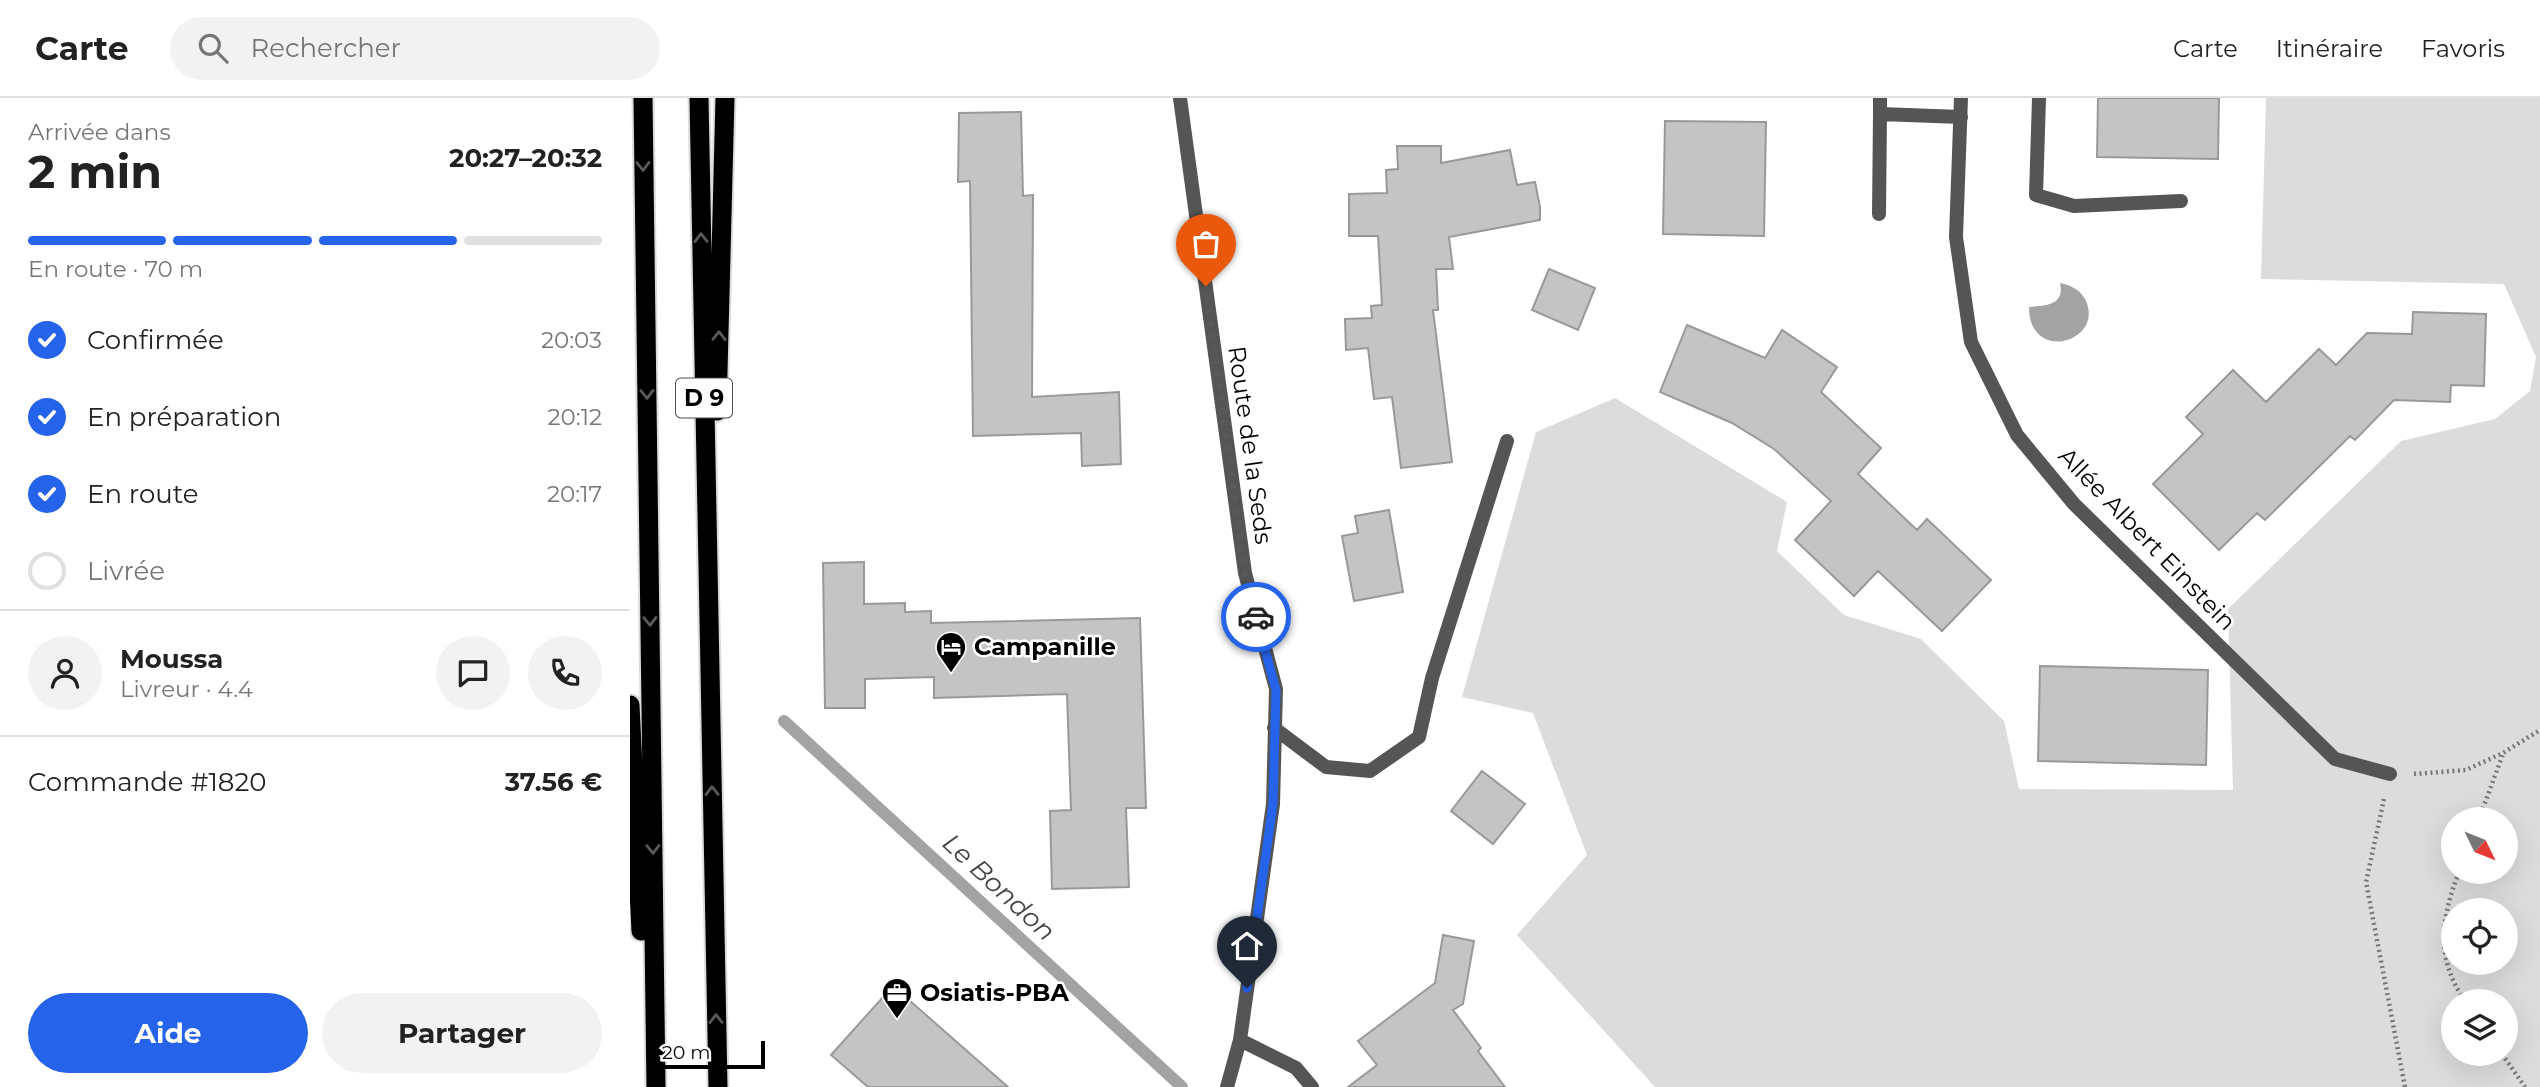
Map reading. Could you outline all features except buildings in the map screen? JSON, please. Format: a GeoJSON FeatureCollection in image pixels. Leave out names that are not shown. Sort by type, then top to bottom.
{"type":"FeatureCollection","features":[{"type":"Feature","properties":{"kind":"highway","name":"D 9"},"geometry":{"type":"LineString","coordinates":[[643,98],[656,1087]]}},
{"type":"Feature","properties":{"kind":"highway","name":"D 9"},"geometry":{"type":"LineString","coordinates":[[699,98],[718,1087]]}},
{"type":"Feature","properties":{"kind":"highway"},"geometry":{"type":"LineString","coordinates":[[710,699],[725,98]]}},
{"type":"Feature","properties":{"kind":"highway"},"geometry":{"type":"LineString","coordinates":[[630,705],[649,1087]]}},
{"type":"Feature","properties":{"kind":"street","name":"Route de la Seds"},"geometry":{"type":"LineString","coordinates":[[1180,98],[1245,573],[1276,690],[1273,804],[1240,1040],[1227,1087]]}},
{"type":"Feature","properties":{"kind":"street"},"geometry":{"type":"LineString","coordinates":[[1879,214],[1880,98]]}},
{"type":"Feature","properties":{"kind":"street","name":"Allée Albert Einstein"},"geometry":{"type":"LineString","coordinates":[[1961,98],[1956,237],[1971,342],[2017,435],[2074,504],[2335,760],[2390,774]]}},
{"type":"Feature","properties":{"kind":"street"},"geometry":{"type":"LineString","coordinates":[[2039,98],[2036,195],[2074,206],[2181,201]]}},
{"type":"Feature","properties":{"kind":"street"},"geometry":{"type":"LineString","coordinates":[[1880,114],[1961,117]]}},
{"type":"Feature","properties":{"kind":"street"},"geometry":{"type":"LineString","coordinates":[[1274,728],[1326,767],[1370,771],[1419,737],[1432,678],[1507,441]]}},
{"type":"Feature","properties":{"kind":"street"},"geometry":{"type":"LineString","coordinates":[[1240,1040],[1296,1068],[1311,1087]]}},
{"type":"Feature","properties":{"kind":"path"},"geometry":{"type":"LineString","coordinates":[[2405,1087],[2366,882],[2390,774],[2466,770],[2503,753],[2540,730]]}},
{"type":"Feature","properties":{"kind":"path"},"geometry":{"type":"LineString","coordinates":[[2483,807],[2503,753]]}},
{"type":"Feature","properties":{"kind":"path"},"geometry":{"type":"LineString","coordinates":[[2454,884],[2448,899],[2443,932],[2445,961],[2457,989]]}},
{"type":"Feature","properties":{"kind":"path"},"geometry":{"type":"LineString","coordinates":[[2510,1066],[2525,1087]]}},
{"type":"Feature","properties":{"kind":"shaded area"},"geometry":{"type":"Polygon","coordinates":[[[2266,98],[2540,98],[2540,1087],[1655,1087],[1517,935],[1587,855],[1533,713],[1462,697],[1536,432],[1615,398],[1787,502],[1777,551],[1844,615],[1921,639],[2004,721],[2019,789],[2233,790],[2228,609],[2401,441],[2495,419],[2530,391],[2536,357],[2504,284],[2261,279],[2266,98]]]}},
{"type":"Feature","properties":{"kind":"shaded area"},"geometry":{"type":"Polygon","coordinates":[[[2060,283],[2081,294],[2086,301],[2089,315],[2085,327],[2076,336],[2064,341],[2052,341],[2040,336],[2032,325],[2029,307],[2048,305],[2057,300],[2060,296],[2060,283]]]}},
{"type":"Feature","properties":{"kind":"waterway","name":"Le Bondon"},"geometry":{"type":"LineString","coordinates":[[784,721],[1182,1087]]}},
{"type":"Feature","properties":{"kind":"way so far"},"geometry":{"type":"LineString","coordinates":[[1206,286],[1245,573],[1256,617]]}},
{"type":"Feature","properties":{"kind":"place","name":"Campanille"},"geometry":{"type":"Point","coordinates":[951,674]}},
{"type":"Feature","properties":{"kind":"place","name":"Osiatis-PBA"},"geometry":{"type":"Point","coordinates":[897,1020]}},
{"type":"Feature","properties":{"kind":"route"},"geometry":{"type":"LineString","coordinates":[[1247,988],[1273,804],[1276,690],[1256,617]]}}]}
